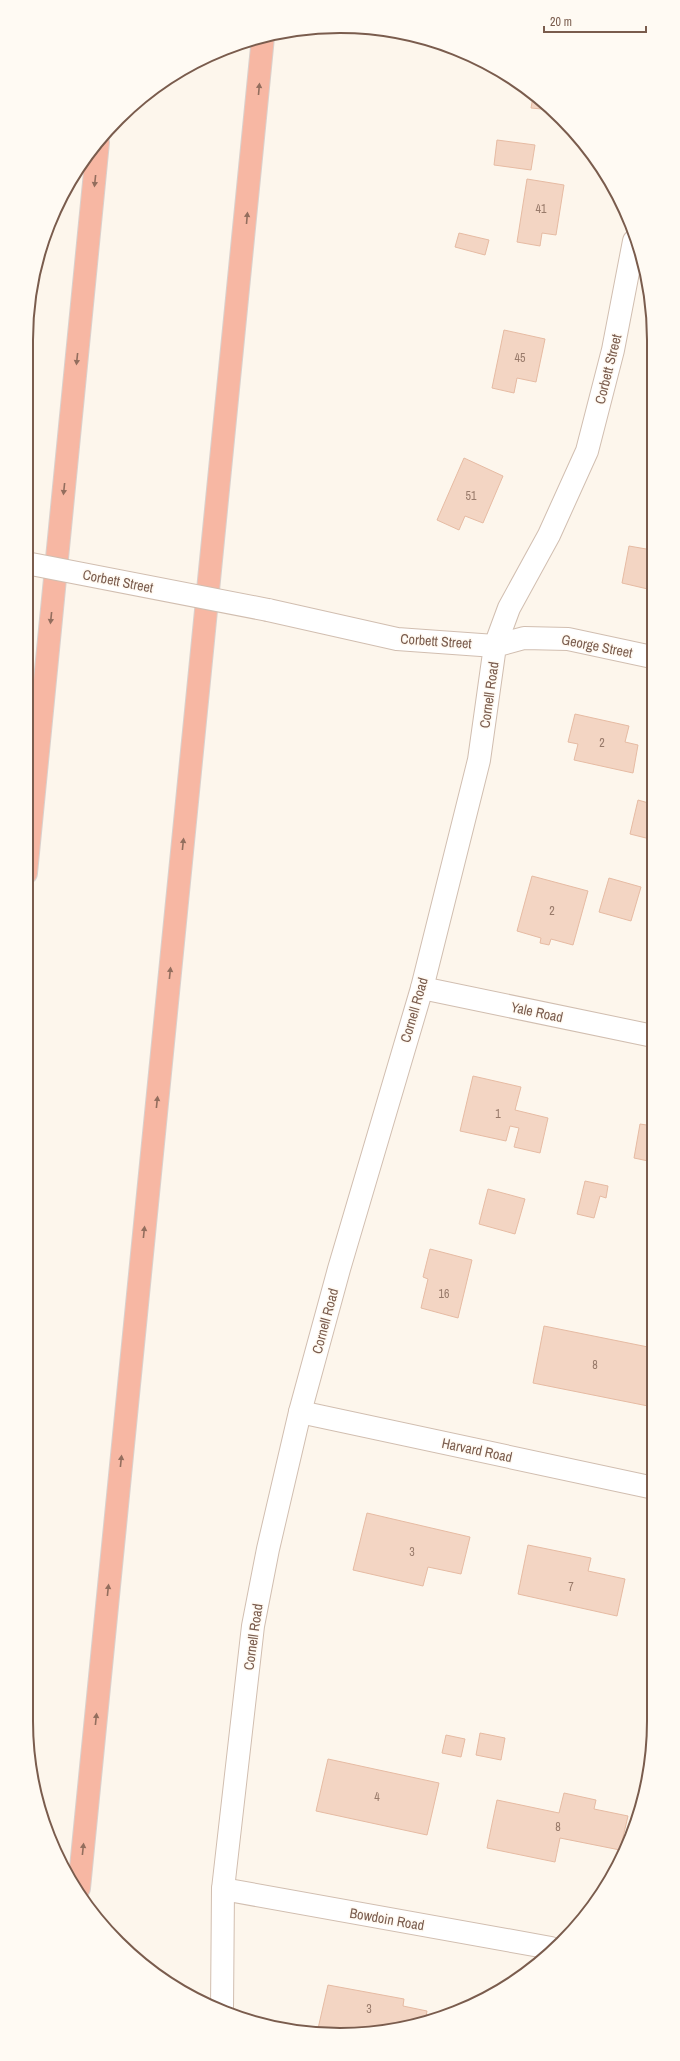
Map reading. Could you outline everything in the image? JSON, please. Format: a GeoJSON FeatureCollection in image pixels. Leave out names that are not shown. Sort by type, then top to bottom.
{"type":"FeatureCollection","features":[{"type":"Feature","properties":{"kind":"highway"},"geometry":{"type":"LineString","coordinates":[[79,1883],[263,42]]}},
{"type":"Feature","properties":{"kind":"highway"},"geometry":{"type":"LineString","coordinates":[[33,802],[97,152]]}},
{"type":"Feature","properties":{"kind":"street","name":"Corbett Street"},"geometry":{"type":"LineString","coordinates":[[33,564],[268,610],[398,639],[495,646],[509,608],[549,536],[587,451],[636,267],[635,254]]}},
{"type":"Feature","properties":{"kind":"street","name":"George Street"},"geometry":{"type":"LineString","coordinates":[[495,646],[524,638],[568,639],[647,656]]}},
{"type":"Feature","properties":{"kind":"street","name":"Cornell Road"},"geometry":{"type":"LineString","coordinates":[[222,2005],[223,1889],[253,1626],[268,1550],[300,1412],[339,1269],[422,988],[478,760],[495,646]]}},
{"type":"Feature","properties":{"kind":"street","name":"Yale Road"},"geometry":{"type":"LineString","coordinates":[[422,988],[647,1035]]}},
{"type":"Feature","properties":{"kind":"street","name":"Harvard Road"},"geometry":{"type":"LineString","coordinates":[[300,1412],[647,1486]]}},
{"type":"Feature","properties":{"kind":"street","name":"Bowdoin Road"},"geometry":{"type":"LineString","coordinates":[[223,1889],[547,1947]]}},
{"type":"Feature","properties":{"kind":"building"},"geometry":{"type":"Polygon","coordinates":[[[532,101],[542,109],[531,108],[532,101]]]}},
{"type":"Feature","properties":{"kind":"building"},"geometry":{"type":"Polygon","coordinates":[[[497,140],[535,145],[531,170],[494,165],[497,140]]]}},
{"type":"Feature","properties":{"kind":"building"},"geometry":{"type":"Polygon","coordinates":[[[527,179],[564,185],[556,235],[542,233],[540,246],[517,242],[527,179]]]}},
{"type":"Feature","properties":{"kind":"building"},"geometry":{"type":"Polygon","coordinates":[[[459,233],[489,240],[485,255],[455,247],[459,233]]]}},
{"type":"Feature","properties":{"kind":"building"},"geometry":{"type":"Polygon","coordinates":[[[504,330],[545,339],[536,382],[517,378],[514,393],[492,388],[504,330]]]}},
{"type":"Feature","properties":{"kind":"building"},"geometry":{"type":"Polygon","coordinates":[[[464,458],[503,476],[483,523],[465,516],[459,530],[437,520],[464,458]]]}},
{"type":"Feature","properties":{"kind":"building"},"geometry":{"type":"Polygon","coordinates":[[[629,546],[647,549],[647,589],[622,583],[629,546]]]}},
{"type":"Feature","properties":{"kind":"building"},"geometry":{"type":"Polygon","coordinates":[[[575,714],[629,726],[625,742],[638,745],[633,773],[574,760],[578,744],[568,742],[575,714]]]}},
{"type":"Feature","properties":{"kind":"building"},"geometry":{"type":"Polygon","coordinates":[[[638,800],[647,803],[647,838],[630,834],[638,800]]]}},
{"type":"Feature","properties":{"kind":"building"},"geometry":{"type":"Polygon","coordinates":[[[532,876],[588,891],[573,945],[551,939],[549,945],[540,943],[541,938],[517,931],[532,876]]]}},
{"type":"Feature","properties":{"kind":"building"},"geometry":{"type":"Polygon","coordinates":[[[609,878],[641,887],[631,921],[599,912],[609,878]]]}},
{"type":"Feature","properties":{"kind":"building"},"geometry":{"type":"Polygon","coordinates":[[[473,1076],[521,1087],[515,1110],[548,1118],[540,1153],[514,1147],[519,1128],[510,1126],[506,1141],[460,1131],[473,1076]]]}},
{"type":"Feature","properties":{"kind":"building"},"geometry":{"type":"Polygon","coordinates":[[[640,1124],[647,1125],[647,1161],[634,1158],[640,1124]]]}},
{"type":"Feature","properties":{"kind":"building"},"geometry":{"type":"Polygon","coordinates":[[[585,1181],[608,1186],[606,1198],[600,1196],[594,1218],[577,1214],[585,1181]]]}},
{"type":"Feature","properties":{"kind":"building"},"geometry":{"type":"Polygon","coordinates":[[[488,1189],[525,1199],[515,1234],[479,1224],[488,1189]]]}},
{"type":"Feature","properties":{"kind":"building"},"geometry":{"type":"Polygon","coordinates":[[[430,1249],[472,1260],[458,1318],[421,1308],[428,1279],[423,1277],[430,1249]]]}},
{"type":"Feature","properties":{"kind":"building"},"geometry":{"type":"Polygon","coordinates":[[[544,1326],[647,1347],[647,1406],[533,1383],[544,1326]]]}},
{"type":"Feature","properties":{"kind":"building"},"geometry":{"type":"Polygon","coordinates":[[[367,1513],[470,1537],[461,1574],[428,1567],[423,1586],[353,1570],[367,1513]]]}},
{"type":"Feature","properties":{"kind":"building"},"geometry":{"type":"Polygon","coordinates":[[[528,1545],[591,1558],[588,1571],[625,1579],[617,1616],[518,1594],[528,1545]]]}},
{"type":"Feature","properties":{"kind":"building"},"geometry":{"type":"Polygon","coordinates":[[[480,1733],[505,1738],[501,1760],[476,1755],[480,1733]]]}},
{"type":"Feature","properties":{"kind":"building"},"geometry":{"type":"Polygon","coordinates":[[[446,1735],[465,1739],[461,1757],[442,1753],[446,1735]]]}},
{"type":"Feature","properties":{"kind":"building"},"geometry":{"type":"Polygon","coordinates":[[[328,1759],[439,1783],[427,1835],[316,1811],[328,1759]]]}},
{"type":"Feature","properties":{"kind":"building"},"geometry":{"type":"Polygon","coordinates":[[[564,1793],[596,1800],[594,1809],[628,1816],[622,1843],[618,1850],[560,1838],[555,1862],[487,1848],[497,1800],[559,1813],[564,1793]]]}},
{"type":"Feature","properties":{"kind":"building"},"geometry":{"type":"Polygon","coordinates":[[[328,1985],[404,1999],[403,2006],[427,2011],[426,2016],[419,2018],[380,2025],[340,2028],[318,2027],[328,1985]]]}}]}
